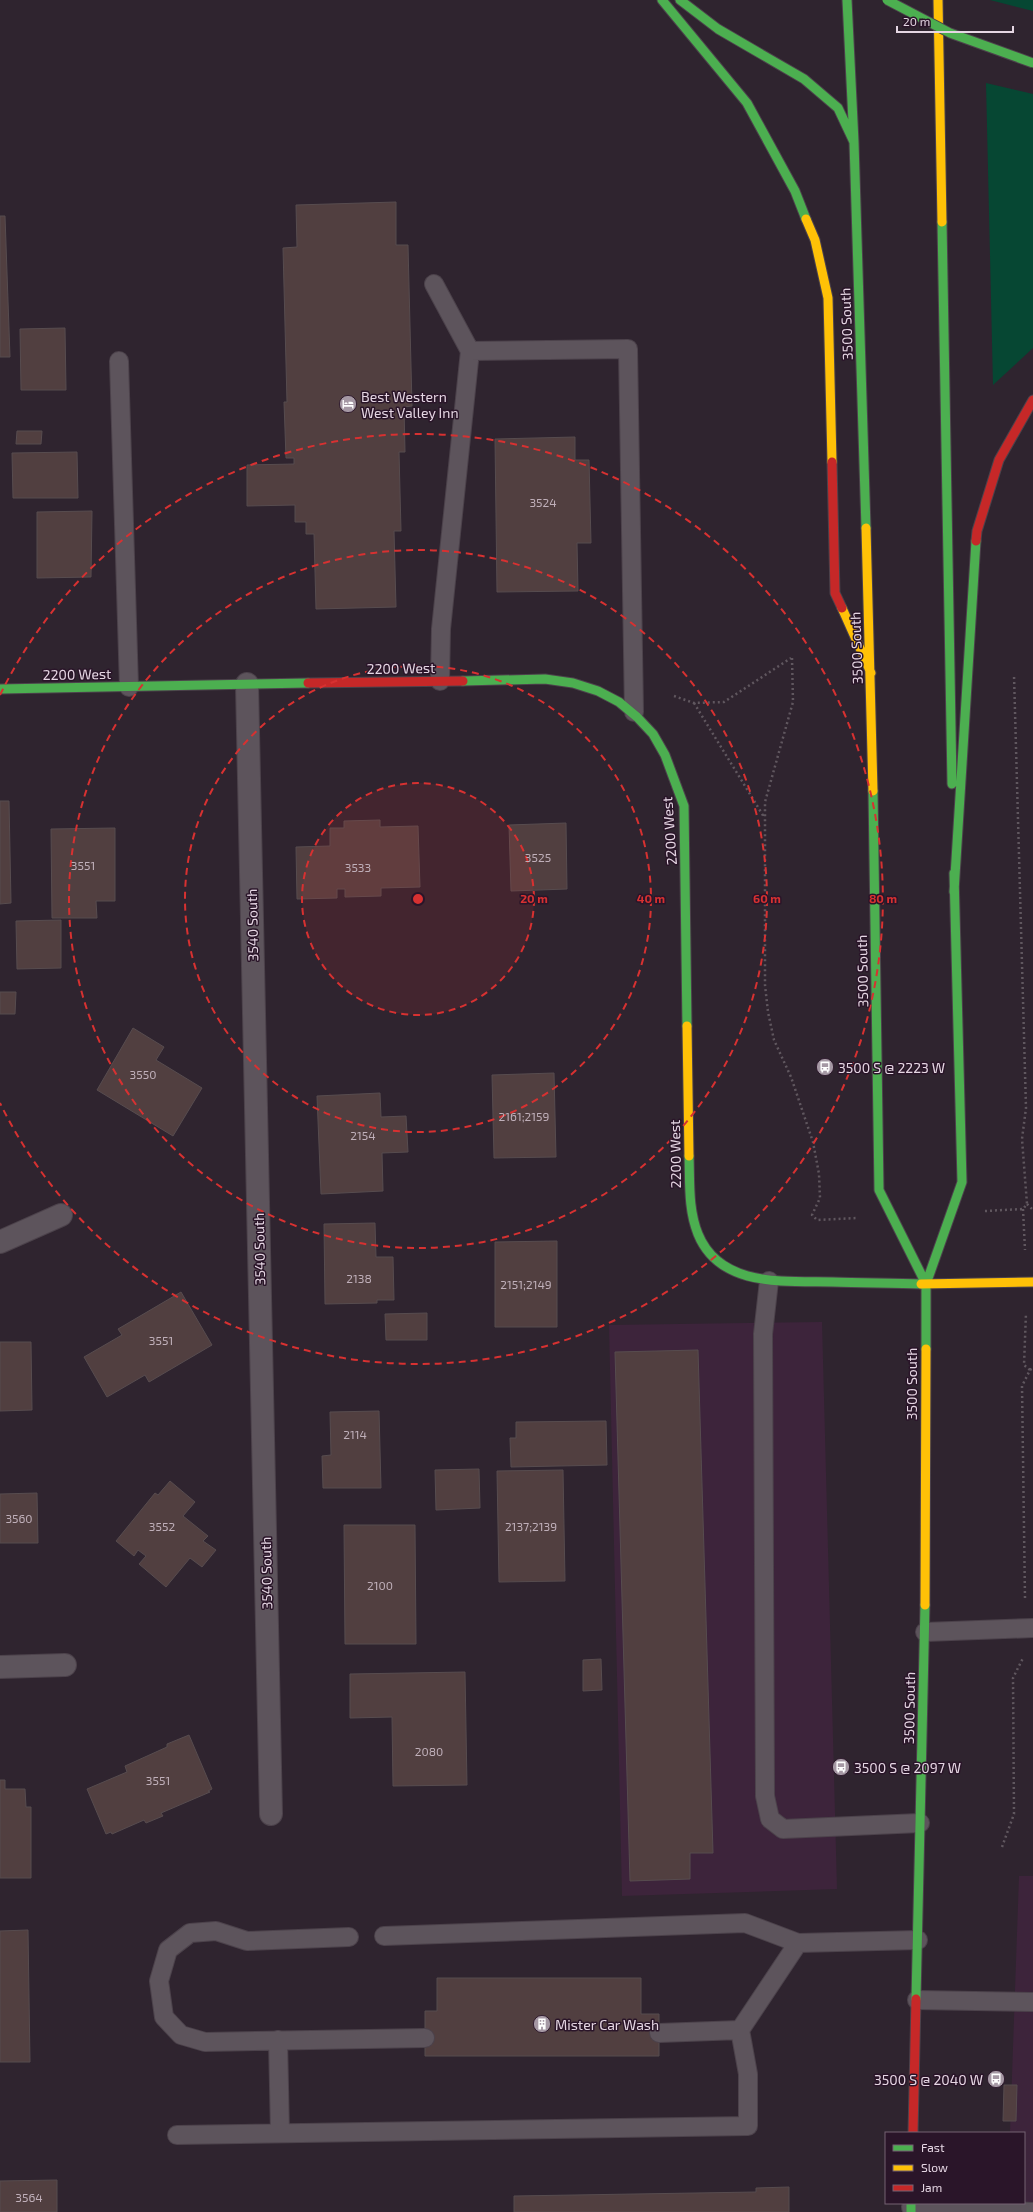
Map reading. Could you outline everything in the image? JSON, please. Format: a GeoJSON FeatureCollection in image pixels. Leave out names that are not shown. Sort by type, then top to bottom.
{"type":"FeatureCollection","features":[{"type":"Feature","properties":{"kind":"main road"},"geometry":{"type":"LineString","coordinates":[[662,0],[747,103],[795,192],[815,240],[828,298],[835,593],[871,674]]}},
{"type":"Feature","properties":{"kind":"main road"},"geometry":{"type":"LineString","coordinates":[[680,0],[718,29],[804,79],[838,108],[854,142]]}},
{"type":"Feature","properties":{"kind":"main road","name":"3500 South"},"geometry":{"type":"LineString","coordinates":[[847,0],[854,142],[871,674],[879,1190],[926,1284]]}},
{"type":"Feature","properties":{"kind":"main road"},"geometry":{"type":"LineString","coordinates":[[887,0],[950,33],[1033,63]]}},
{"type":"Feature","properties":{"kind":"main road","name":"3500 South"},"geometry":{"type":"LineString","coordinates":[[913,2132],[924,1632],[926,1284],[962,1182],[954,892],[938,0]]}},
{"type":"Feature","properties":{"kind":"main road"},"geometry":{"type":"LineString","coordinates":[[954,892],[977,531],[999,460],[1016,427],[1033,400]]}},
{"type":"Feature","properties":{"kind":"main road","name":"2200 West"},"geometry":{"type":"LineString","coordinates":[[0,689],[546,679],[569,681],[592,688],[634,712],[661,745],[672,764],[684,806],[690,1205],[692,1221],[708,1253],[720,1264],[735,1273],[751,1279],[768,1281],[926,1284],[1033,1282]]}},
{"type":"Feature","properties":{"kind":"street","name":"3540 South"},"geometry":{"type":"LineString","coordinates":[[247,684],[271,1814]]}},
{"type":"Feature","properties":{"kind":"street"},"geometry":{"type":"LineString","coordinates":[[0,1242],[61,1215]]}},
{"type":"Feature","properties":{"kind":"street"},"geometry":{"type":"LineString","coordinates":[[0,1667],[65,1665]]}},
{"type":"Feature","properties":{"kind":"lane"},"geometry":{"type":"LineString","coordinates":[[434,284],[470,351],[441,629],[440,681]]}},
{"type":"Feature","properties":{"kind":"lane"},"geometry":{"type":"LineString","coordinates":[[470,351],[628,349],[634,712]]}},
{"type":"Feature","properties":{"kind":"lane"},"geometry":{"type":"LineString","coordinates":[[119,361],[129,687]]}},
{"type":"Feature","properties":{"kind":"lane"},"geometry":{"type":"LineString","coordinates":[[768,1281],[763,1334],[763,1358],[765,1796],[770,1819],[783,1829],[920,1823]]}},
{"type":"Feature","properties":{"kind":"lane"},"geometry":{"type":"LineString","coordinates":[[924,1632],[1033,1628]]}},
{"type":"Feature","properties":{"kind":"lane"},"geometry":{"type":"LineString","coordinates":[[384,1936],[746,1923],[798,1943],[918,1940]]}},
{"type":"Feature","properties":{"kind":"lane"},"geometry":{"type":"LineString","coordinates":[[349,1937],[247,1941],[216,1931],[190,1933],[168,1950],[159,1981],[164,2017],[181,2035],[205,2042],[425,2038]]}},
{"type":"Feature","properties":{"kind":"lane"},"geometry":{"type":"LineString","coordinates":[[178,2135],[748,2126],[748,2074],[740,2030],[798,1943]]}},
{"type":"Feature","properties":{"kind":"lane"},"geometry":{"type":"LineString","coordinates":[[917,2000],[1033,2002]]}},
{"type":"Feature","properties":{"kind":"lane"},"geometry":{"type":"LineString","coordinates":[[659,2033],[740,2030]]}},
{"type":"Feature","properties":{"kind":"lane"},"geometry":{"type":"LineString","coordinates":[[278,2040],[280,2133]]}},
{"type":"Feature","properties":{"kind":"lane"},"geometry":{"type":"LineString","coordinates":[[911,2207],[1033,2212]]}},
{"type":"Feature","properties":{"kind":"path"},"geometry":{"type":"LineString","coordinates":[[674,696],[694,703],[724,702],[792,658],[793,702],[765,802],[765,985],[768,1012],[774,1040],[791,1077],[813,1142],[819,1174],[820,1198],[812,1215],[817,1220]]}},
{"type":"Feature","properties":{"kind":"path"},"geometry":{"type":"LineString","coordinates":[[1014,675],[1026,1108],[1022,1139],[1028,1204],[1033,1210]]}},
{"type":"Feature","properties":{"kind":"path"},"geometry":{"type":"LineString","coordinates":[[694,703],[765,818]]}},
{"type":"Feature","properties":{"kind":"path"},"geometry":{"type":"LineString","coordinates":[[1023,1209],[1028,1204]]}},
{"type":"Feature","properties":{"kind":"path"},"geometry":{"type":"LineString","coordinates":[[1024,1365],[1030,1370]]}},
{"type":"Feature","properties":{"kind":"path"},"geometry":{"type":"LineString","coordinates":[[1025,1604],[1022,1386],[1030,1370],[1033,1368]]}},
{"type":"Feature","properties":{"kind":"path"},"geometry":{"type":"LineString","coordinates":[[1002,1847],[1014,1814],[1012,1678],[1026,1651]]}},
{"type":"Feature","properties":{"kind":"shaded area"},"geometry":{"type":"Polygon","coordinates":[[[822,1322],[837,1889],[622,1896],[609,1325],[822,1322]]]}},
{"type":"Feature","properties":{"kind":"shaded area"},"geometry":{"type":"Polygon","coordinates":[[[1019,1876],[1033,1876],[1033,2212],[1025,2204],[1025,2132],[1010,2132],[1019,1876]]]}},
{"type":"Feature","properties":{"kind":"green space"},"geometry":{"type":"Polygon","coordinates":[[[990,0],[1033,0],[1033,11],[990,0]]]}},
{"type":"Feature","properties":{"kind":"green space"},"geometry":{"type":"Polygon","coordinates":[[[986,83],[1033,94],[1033,348],[993,385],[986,83]]]}},
{"type":"Feature","properties":{"kind":"building","name":"Best Western West Valley Inn"},"geometry":{"type":"Polygon","coordinates":[[[396,202],[396,245],[408,245],[412,406],[404,407],[405,452],[399,452],[401,531],[394,531],[396,607],[316,609],[314,534],[306,534],[306,522],[295,522],[295,505],[247,506],[247,465],[294,464],[294,458],[286,458],[284,402],[287,402],[283,248],[297,247],[296,205],[396,202]]]}},
{"type":"Feature","properties":{"kind":"building"},"geometry":{"type":"Polygon","coordinates":[[[0,216],[5,216],[10,357],[0,357],[0,216]]]}},
{"type":"Feature","properties":{"kind":"building"},"geometry":{"type":"Polygon","coordinates":[[[65,328],[66,390],[21,390],[20,329],[65,328]]]}},
{"type":"Feature","properties":{"kind":"building"},"geometry":{"type":"Polygon","coordinates":[[[17,431],[42,431],[41,444],[16,444],[17,431]]]}},
{"type":"Feature","properties":{"kind":"building"},"geometry":{"type":"Polygon","coordinates":[[[575,437],[575,460],[589,460],[591,543],[577,543],[578,591],[497,592],[495,439],[575,437]]]}},
{"type":"Feature","properties":{"kind":"building"},"geometry":{"type":"Polygon","coordinates":[[[77,452],[78,498],[13,498],[12,453],[77,452]]]}},
{"type":"Feature","properties":{"kind":"building"},"geometry":{"type":"Polygon","coordinates":[[[92,511],[91,577],[37,578],[37,512],[92,511]]]}},
{"type":"Feature","properties":{"kind":"building"},"geometry":{"type":"Polygon","coordinates":[[[0,801],[9,801],[11,903],[0,904],[0,801]]]}},
{"type":"Feature","properties":{"kind":"building"},"geometry":{"type":"Polygon","coordinates":[[[380,820],[380,827],[418,826],[420,887],[381,888],[381,896],[345,897],[345,889],[337,889],[337,898],[297,899],[296,847],[330,846],[330,828],[344,828],[344,821],[380,820]]]}},
{"type":"Feature","properties":{"kind":"building"},"geometry":{"type":"Polygon","coordinates":[[[566,823],[567,889],[511,891],[509,825],[566,823]]]}},
{"type":"Feature","properties":{"kind":"building"},"geometry":{"type":"Polygon","coordinates":[[[115,828],[115,901],[96,901],[97,918],[52,918],[51,829],[115,828]]]}},
{"type":"Feature","properties":{"kind":"building"},"geometry":{"type":"Polygon","coordinates":[[[61,920],[61,968],[17,969],[16,921],[61,920]]]}},
{"type":"Feature","properties":{"kind":"building"},"geometry":{"type":"Polygon","coordinates":[[[0,992],[16,992],[15,1014],[0,1014],[0,992]]]}},
{"type":"Feature","properties":{"kind":"building"},"geometry":{"type":"Polygon","coordinates":[[[133,1028],[164,1047],[156,1060],[202,1088],[173,1136],[97,1090],[133,1028]]]}},
{"type":"Feature","properties":{"kind":"building"},"geometry":{"type":"Polygon","coordinates":[[[554,1073],[556,1157],[494,1158],[492,1075],[554,1073]]]}},
{"type":"Feature","properties":{"kind":"building"},"geometry":{"type":"Polygon","coordinates":[[[380,1093],[381,1117],[406,1116],[408,1152],[382,1153],[383,1191],[321,1194],[317,1096],[380,1093]]]}},
{"type":"Feature","properties":{"kind":"building"},"geometry":{"type":"Polygon","coordinates":[[[375,1223],[376,1257],[393,1257],[394,1300],[377,1300],[377,1303],[325,1304],[324,1224],[375,1223]]]}},
{"type":"Feature","properties":{"kind":"building"},"geometry":{"type":"Polygon","coordinates":[[[557,1241],[557,1327],[495,1327],[495,1242],[557,1241]]]}},
{"type":"Feature","properties":{"kind":"building"},"geometry":{"type":"Polygon","coordinates":[[[181,1292],[212,1345],[149,1382],[145,1375],[107,1397],[84,1357],[122,1335],[118,1329],[181,1292]]]}},
{"type":"Feature","properties":{"kind":"building"},"geometry":{"type":"Polygon","coordinates":[[[427,1313],[427,1340],[386,1340],[385,1314],[427,1313]]]}},
{"type":"Feature","properties":{"kind":"building"},"geometry":{"type":"Polygon","coordinates":[[[0,1342],[31,1342],[32,1410],[0,1411],[0,1342]]]}},
{"type":"Feature","properties":{"kind":"building"},"geometry":{"type":"Polygon","coordinates":[[[698,1350],[713,1853],[690,1853],[690,1879],[630,1881],[615,1352],[698,1350]]]}},
{"type":"Feature","properties":{"kind":"building"},"geometry":{"type":"Polygon","coordinates":[[[379,1411],[381,1488],[323,1488],[322,1456],[331,1455],[330,1412],[379,1411]]]}},
{"type":"Feature","properties":{"kind":"building"},"geometry":{"type":"Polygon","coordinates":[[[606,1421],[607,1465],[511,1467],[510,1438],[516,1438],[516,1422],[606,1421]]]}},
{"type":"Feature","properties":{"kind":"building"},"geometry":{"type":"Polygon","coordinates":[[[479,1469],[480,1508],[436,1510],[435,1470],[479,1469]]]}},
{"type":"Feature","properties":{"kind":"building"},"geometry":{"type":"Polygon","coordinates":[[[563,1470],[565,1581],[499,1582],[497,1471],[563,1470]]]}},
{"type":"Feature","properties":{"kind":"building"},"geometry":{"type":"Polygon","coordinates":[[[170,1481],[195,1502],[183,1516],[208,1536],[203,1541],[216,1550],[202,1567],[190,1558],[166,1587],[139,1564],[146,1556],[138,1550],[134,1556],[116,1541],[155,1493],[158,1495],[170,1481]]]}},
{"type":"Feature","properties":{"kind":"building"},"geometry":{"type":"Polygon","coordinates":[[[37,1493],[38,1543],[0,1543],[0,1494],[37,1493]]]}},
{"type":"Feature","properties":{"kind":"building"},"geometry":{"type":"Polygon","coordinates":[[[344,1525],[415,1525],[416,1644],[345,1644],[344,1525]]]}},
{"type":"Feature","properties":{"kind":"building"},"geometry":{"type":"Polygon","coordinates":[[[601,1659],[602,1690],[583,1691],[583,1660],[601,1659]]]}},
{"type":"Feature","properties":{"kind":"building"},"geometry":{"type":"Polygon","coordinates":[[[465,1672],[467,1785],[393,1786],[392,1717],[350,1718],[350,1674],[465,1672]]]}},
{"type":"Feature","properties":{"kind":"building"},"geometry":{"type":"Polygon","coordinates":[[[189,1735],[212,1789],[208,1791],[210,1792],[161,1813],[163,1816],[146,1823],[144,1820],[112,1834],[111,1832],[106,1834],[87,1789],[127,1772],[125,1766],[167,1747],[167,1744],[189,1735]]]}},
{"type":"Feature","properties":{"kind":"building"},"geometry":{"type":"Polygon","coordinates":[[[0,1780],[5,1780],[5,1789],[25,1789],[26,1807],[31,1807],[31,1878],[0,1878],[0,1780]]]}},
{"type":"Feature","properties":{"kind":"building"},"geometry":{"type":"Polygon","coordinates":[[[28,1930],[30,2062],[0,2062],[0,1931],[28,1930]]]}},
{"type":"Feature","properties":{"kind":"building","name":"Mister Car Wash"},"geometry":{"type":"Polygon","coordinates":[[[437,1978],[641,1978],[641,2014],[659,2014],[659,2056],[425,2056],[425,2011],[437,2011],[437,1978]]]}},
{"type":"Feature","properties":{"kind":"building"},"geometry":{"type":"Polygon","coordinates":[[[1004,2085],[1017,2085],[1016,2121],[1003,2121],[1004,2085]]]}},
{"type":"Feature","properties":{"kind":"building"},"geometry":{"type":"Polygon","coordinates":[[[57,2180],[57,2212],[0,2212],[0,2181],[57,2180]]]}},
{"type":"Feature","properties":{"kind":"building"},"geometry":{"type":"Polygon","coordinates":[[[789,2187],[789,2212],[514,2212],[514,2196],[756,2192],[756,2188],[789,2187]]]}},
{"type":"Feature","properties":{"kind":"traffic: fast"},"geometry":{"type":"LineString","coordinates":[[662,0],[747,103],[795,191],[806,219]]}},
{"type":"Feature","properties":{"kind":"traffic: fast"},"geometry":{"type":"LineString","coordinates":[[680,0],[718,29],[804,79],[838,108],[854,142]]}},
{"type":"Feature","properties":{"kind":"traffic: fast"},"geometry":{"type":"LineString","coordinates":[[847,0],[854,142],[866,528]]}},
{"type":"Feature","properties":{"kind":"traffic: fast"},"geometry":{"type":"LineString","coordinates":[[887,0],[950,33],[1033,63]]}},
{"type":"Feature","properties":{"kind":"traffic: fast"},"geometry":{"type":"LineString","coordinates":[[942,222],[952,784]]}},
{"type":"Feature","properties":{"kind":"traffic: fast"},"geometry":{"type":"LineString","coordinates":[[954,892],[976,541]]}},
{"type":"Feature","properties":{"kind":"traffic: fast"},"geometry":{"type":"LineString","coordinates":[[463,681],[545,679],[573,683],[598,691],[619,702],[637,717],[653,734],[665,755],[684,806],[687,1026]]}},
{"type":"Feature","properties":{"kind":"traffic: fast"},"geometry":{"type":"LineString","coordinates":[[0,689],[308,683]]}},
{"type":"Feature","properties":{"kind":"traffic: fast"},"geometry":{"type":"LineString","coordinates":[[873,791],[879,1190],[926,1284]]}},
{"type":"Feature","properties":{"kind":"traffic: fast"},"geometry":{"type":"LineString","coordinates":[[926,1349],[926,1284],[962,1182],[954,873]]}},
{"type":"Feature","properties":{"kind":"traffic: fast"},"geometry":{"type":"LineString","coordinates":[[689,1156],[691,1205],[698,1234],[708,1252],[722,1264],[738,1273],[775,1281],[921,1284]]}},
{"type":"Feature","properties":{"kind":"traffic: fast"},"geometry":{"type":"LineString","coordinates":[[916,1999],[925,1605]]}},
{"type":"Feature","properties":{"kind":"traffic: fast"},"geometry":{"type":"LineString","coordinates":[[911,2204],[911,2212]]}},
{"type":"Feature","properties":{"kind":"traffic: slow"},"geometry":{"type":"LineString","coordinates":[[938,0],[942,222]]}},
{"type":"Feature","properties":{"kind":"traffic: slow"},"geometry":{"type":"LineString","coordinates":[[806,219],[815,240],[828,298],[832,462]]}},
{"type":"Feature","properties":{"kind":"traffic: slow"},"geometry":{"type":"LineString","coordinates":[[866,528],[873,791]]}},
{"type":"Feature","properties":{"kind":"traffic: slow"},"geometry":{"type":"LineString","coordinates":[[842,608],[871,673]]}},
{"type":"Feature","properties":{"kind":"traffic: slow"},"geometry":{"type":"LineString","coordinates":[[687,1026],[689,1156]]}},
{"type":"Feature","properties":{"kind":"traffic: slow"},"geometry":{"type":"LineString","coordinates":[[921,1284],[1033,1282]]}},
{"type":"Feature","properties":{"kind":"traffic: slow"},"geometry":{"type":"LineString","coordinates":[[925,1605],[926,1349]]}},
{"type":"Feature","properties":{"kind":"traffic: jam"},"geometry":{"type":"LineString","coordinates":[[976,541],[977,531],[999,460],[1033,400]]}},
{"type":"Feature","properties":{"kind":"traffic: jam"},"geometry":{"type":"LineString","coordinates":[[832,462],[835,593],[842,608]]}},
{"type":"Feature","properties":{"kind":"traffic: jam"},"geometry":{"type":"LineString","coordinates":[[308,683],[463,681]]}},
{"type":"Feature","properties":{"kind":"traffic: jam"},"geometry":{"type":"LineString","coordinates":[[913,2132],[916,1999]]}},
{"type":"Feature","properties":{"kind":"place","name":"Best Western West Valley Inn"},"geometry":{"type":"Point","coordinates":[348,404]}},
{"type":"Feature","properties":{"kind":"place","name":"3500 S @ 2223 W"},"geometry":{"type":"Point","coordinates":[825,1067]}},
{"type":"Feature","properties":{"kind":"place","name":"3500 S @ 2097 W"},"geometry":{"type":"Point","coordinates":[841,1767]}},
{"type":"Feature","properties":{"kind":"place","name":"Mister Car Wash"},"geometry":{"type":"Point","coordinates":[542,2024]}},
{"type":"Feature","properties":{"kind":"place","name":"3500 S @ 2040 W"},"geometry":{"type":"Point","coordinates":[996,2079]}}]}
